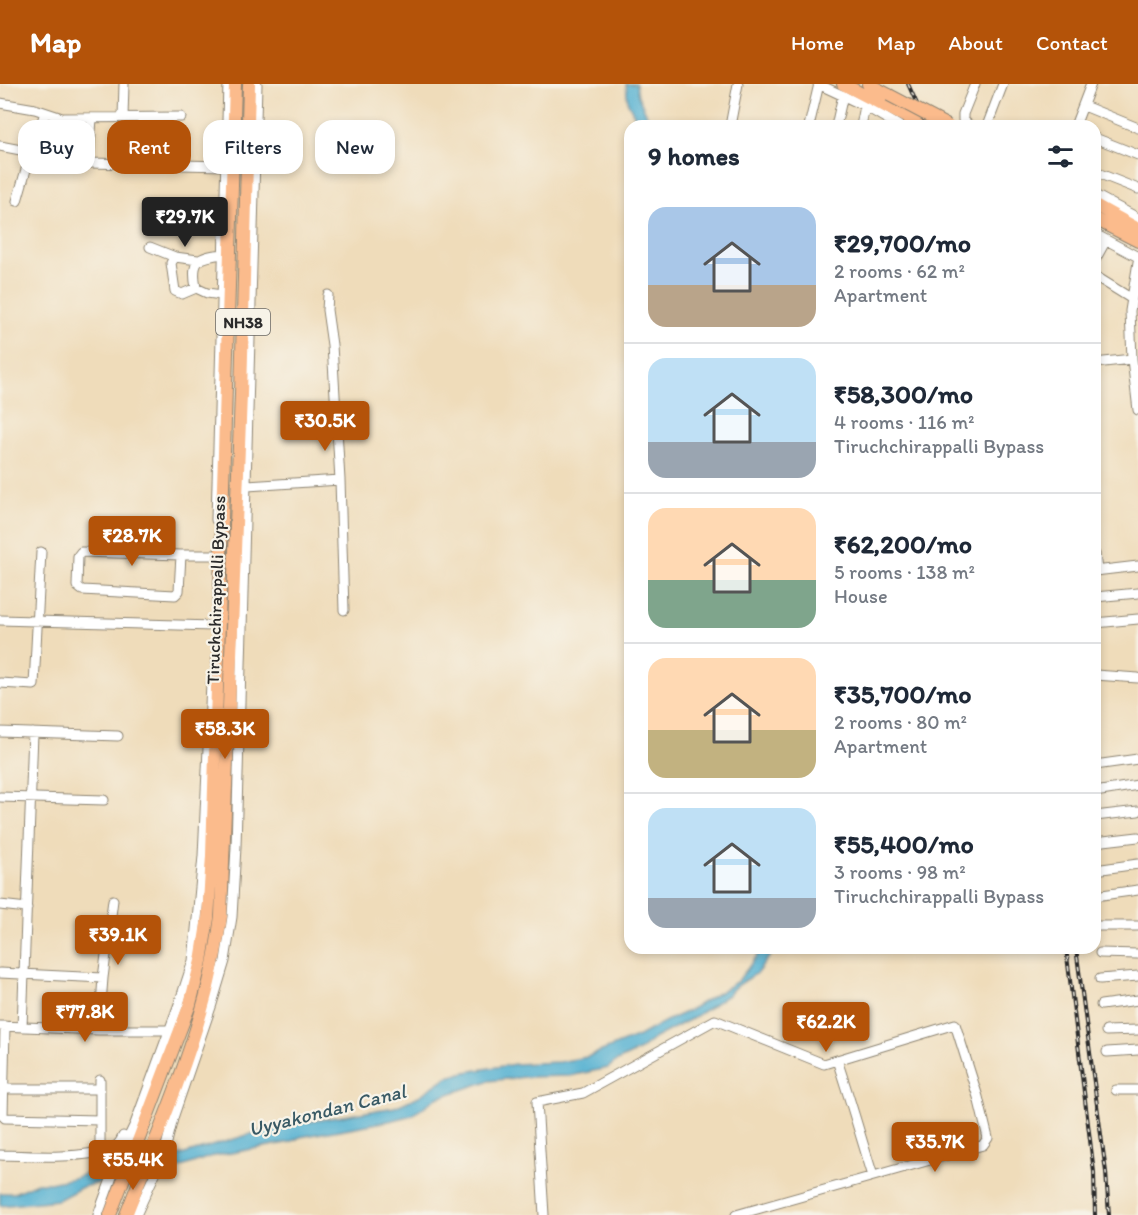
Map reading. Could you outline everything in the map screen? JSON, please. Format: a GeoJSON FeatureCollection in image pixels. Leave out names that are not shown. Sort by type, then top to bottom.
{"type":"FeatureCollection","features":[{"type":"Feature","properties":{"kind":"highway","name":"NH38"},"geometry":{"type":"LineString","coordinates":[[224,363],[235,84]]}},
{"type":"Feature","properties":{"kind":"highway","name":"Tiruchchirappalli Bypass"},"geometry":{"type":"LineString","coordinates":[[126,1215],[180,1075],[204,1003],[221,916],[226,834],[249,84]]}},
{"type":"Feature","properties":{"kind":"highway"},"geometry":{"type":"LineString","coordinates":[[868,84],[937,120]]}},
{"type":"Feature","properties":{"kind":"highway"},"geometry":{"type":"LineString","coordinates":[[843,90],[910,120]]}},
{"type":"Feature","properties":{"kind":"highway"},"geometry":{"type":"LineString","coordinates":[[1101,207],[1138,219]]}},
{"type":"Feature","properties":{"kind":"highway"},"geometry":{"type":"LineString","coordinates":[[1101,222],[1138,242]]}},
{"type":"Feature","properties":{"kind":"highway","name":"Tiruchchirappalli Bypass"},"geometry":{"type":"LineString","coordinates":[[110,1215],[190,1004],[201,961],[208,918],[212,856],[224,363]]}},
{"type":"Feature","properties":{"kind":"street"},"geometry":{"type":"LineString","coordinates":[[123,117],[124,84]]}},
{"type":"Feature","properties":{"kind":"street"},"geometry":{"type":"LineString","coordinates":[[227,120],[228,84]]}},
{"type":"Feature","properties":{"kind":"street"},"geometry":{"type":"LineString","coordinates":[[136,1215],[164,1154],[174,1115],[225,961],[232,917],[236,847],[257,84]]}},
{"type":"Feature","properties":{"kind":"street"},"geometry":{"type":"LineString","coordinates":[[731,120],[738,84]]}},
{"type":"Feature","properties":{"kind":"street"},"geometry":{"type":"LineString","coordinates":[[811,120],[819,84],[843,90],[884,120]]}},
{"type":"Feature","properties":{"kind":"street"},"geometry":{"type":"LineString","coordinates":[[963,120],[963,114],[975,84]]}},
{"type":"Feature","properties":{"kind":"street"},"geometry":{"type":"LineString","coordinates":[[989,120],[1004,84]]}},
{"type":"Feature","properties":{"kind":"street"},"geometry":{"type":"LineString","coordinates":[[1077,120],[1091,84]]}},
{"type":"Feature","properties":{"kind":"street"},"geometry":{"type":"LineString","coordinates":[[837,120],[843,90]]}},
{"type":"Feature","properties":{"kind":"street"},"geometry":{"type":"LineString","coordinates":[[0,103],[35,109],[62,118],[181,117]]}},
{"type":"Feature","properties":{"kind":"street"},"geometry":{"type":"LineString","coordinates":[[862,120],[865,106]]}},
{"type":"Feature","properties":{"kind":"street"},"geometry":{"type":"LineString","coordinates":[[1083,106],[1138,128]]}},
{"type":"Feature","properties":{"kind":"street"},"geometry":{"type":"LineString","coordinates":[[42,120],[45,113]]}},
{"type":"Feature","properties":{"kind":"street"},"geometry":{"type":"LineString","coordinates":[[92,118],[89,163],[203,165]]}},
{"type":"Feature","properties":{"kind":"street"},"geometry":{"type":"LineString","coordinates":[[1101,140],[1138,155]]}},
{"type":"Feature","properties":{"kind":"street"},"geometry":{"type":"LineString","coordinates":[[0,146],[18,149]]}},
{"type":"Feature","properties":{"kind":"street"},"geometry":{"type":"LineString","coordinates":[[17,201],[25,174]]}},
{"type":"Feature","properties":{"kind":"street"},"geometry":{"type":"LineString","coordinates":[[98,1215],[170,1030],[193,961],[199,917],[224,363],[222,295],[226,174]]}},
{"type":"Feature","properties":{"kind":"street"},"geometry":{"type":"LineString","coordinates":[[1101,174],[1138,189]]}},
{"type":"Feature","properties":{"kind":"street"},"geometry":{"type":"LineString","coordinates":[[1101,198],[1138,219]]}},
{"type":"Feature","properties":{"kind":"street"},"geometry":{"type":"LineString","coordinates":[[1101,237],[1138,259],[1132,299],[1132,359],[1138,410]]}},
{"type":"Feature","properties":{"kind":"street"},"geometry":{"type":"LineString","coordinates":[[1101,249],[1106,240]]}},
{"type":"Feature","properties":{"kind":"street"},"geometry":{"type":"LineString","coordinates":[[150,247],[175,257],[198,260],[205,256],[223,254]]}},
{"type":"Feature","properties":{"kind":"street"},"geometry":{"type":"LineString","coordinates":[[175,257],[171,263],[175,291],[182,294],[196,288],[207,293],[222,295]]}},
{"type":"Feature","properties":{"kind":"street"},"geometry":{"type":"LineString","coordinates":[[196,288],[194,271],[198,260]]}},
{"type":"Feature","properties":{"kind":"street"},"geometry":{"type":"LineString","coordinates":[[1101,280],[1132,299]]}},
{"type":"Feature","properties":{"kind":"street"},"geometry":{"type":"LineString","coordinates":[[328,295],[327,310],[332,345],[340,480],[344,610]]}},
{"type":"Feature","properties":{"kind":"street"},"geometry":{"type":"LineString","coordinates":[[1101,362],[1132,359]]}},
{"type":"Feature","properties":{"kind":"street"},"geometry":{"type":"LineString","coordinates":[[246,486],[340,480]]}},
{"type":"Feature","properties":{"kind":"street"},"geometry":{"type":"LineString","coordinates":[[0,684],[34,685],[41,552]]}},
{"type":"Feature","properties":{"kind":"street"},"geometry":{"type":"LineString","coordinates":[[182,555],[179,591],[175,595],[82,590],[77,586],[78,556],[81,552],[215,555]]}},
{"type":"Feature","properties":{"kind":"street"},"geometry":{"type":"LineString","coordinates":[[1101,570],[1138,566]]}},
{"type":"Feature","properties":{"kind":"street"},"geometry":{"type":"LineString","coordinates":[[1101,596],[1138,593]]}},
{"type":"Feature","properties":{"kind":"street"},"geometry":{"type":"LineString","coordinates":[[1101,622],[1138,619]]}},
{"type":"Feature","properties":{"kind":"street"},"geometry":{"type":"LineString","coordinates":[[0,620],[213,626]]}},
{"type":"Feature","properties":{"kind":"street"},"geometry":{"type":"LineString","coordinates":[[1101,675],[1138,678]]}},
{"type":"Feature","properties":{"kind":"street"},"geometry":{"type":"LineString","coordinates":[[0,732],[118,736]]}},
{"type":"Feature","properties":{"kind":"street"},"geometry":{"type":"LineString","coordinates":[[22,1027],[33,733]]}},
{"type":"Feature","properties":{"kind":"street"},"geometry":{"type":"LineString","coordinates":[[1101,764],[1138,759]]}},
{"type":"Feature","properties":{"kind":"street"},"geometry":{"type":"LineString","coordinates":[[1101,791],[1138,785]]}},
{"type":"Feature","properties":{"kind":"street"},"geometry":{"type":"LineString","coordinates":[[0,797],[104,800]]}},
{"type":"Feature","properties":{"kind":"street"},"geometry":{"type":"LineString","coordinates":[[1101,815],[1138,811]]}},
{"type":"Feature","properties":{"kind":"street"},"geometry":{"type":"LineString","coordinates":[[1101,841],[1138,837]]}},
{"type":"Feature","properties":{"kind":"street"},"geometry":{"type":"LineString","coordinates":[[1101,869],[1138,864]]}},
{"type":"Feature","properties":{"kind":"street"},"geometry":{"type":"LineString","coordinates":[[1101,895],[1138,890]]}},
{"type":"Feature","properties":{"kind":"street"},"geometry":{"type":"LineString","coordinates":[[99,1030],[113,900]]}},
{"type":"Feature","properties":{"kind":"street"},"geometry":{"type":"LineString","coordinates":[[0,905],[27,908]]}},
{"type":"Feature","properties":{"kind":"street"},"geometry":{"type":"LineString","coordinates":[[1101,926],[1138,926]]}},
{"type":"Feature","properties":{"kind":"street"},"geometry":{"type":"LineString","coordinates":[[1101,953],[1138,954]]}},
{"type":"Feature","properties":{"kind":"street"},"geometry":{"type":"LineString","coordinates":[[0,974],[103,978]]}},
{"type":"Feature","properties":{"kind":"street"},"geometry":{"type":"LineString","coordinates":[[1100,979],[1138,975]]}},
{"type":"Feature","properties":{"kind":"street"},"geometry":{"type":"LineString","coordinates":[[1101,1005],[1138,1000]]}},
{"type":"Feature","properties":{"kind":"street"},"geometry":{"type":"LineString","coordinates":[[544,1215],[537,1102],[583,1092],[715,1020],[824,1064],[955,1023],[988,1138],[983,1146],[736,1215]]}},
{"type":"Feature","properties":{"kind":"street"},"geometry":{"type":"LineString","coordinates":[[100,1120],[9,1120],[3,1116],[3,1026],[170,1030]]}},
{"type":"Feature","properties":{"kind":"street"},"geometry":{"type":"LineString","coordinates":[[1106,1031],[1138,1030]]}},
{"type":"Feature","properties":{"kind":"street"},"geometry":{"type":"LineString","coordinates":[[1107,1052],[1138,1050]]}},
{"type":"Feature","properties":{"kind":"street"},"geometry":{"type":"LineString","coordinates":[[837,1060],[873,1176]]}},
{"type":"Feature","properties":{"kind":"street"},"geometry":{"type":"LineString","coordinates":[[4,1089],[100,1084],[100,1151]]}},
{"type":"Feature","properties":{"kind":"street"},"geometry":{"type":"LineString","coordinates":[[1116,1090],[1138,1090]]}},
{"type":"Feature","properties":{"kind":"street"},"geometry":{"type":"LineString","coordinates":[[0,1155],[84,1154],[110,1149],[119,1144],[142,1104]]}},
{"type":"Feature","properties":{"kind":"water"},"geometry":{"type":"Polygon","coordinates":[[[626,84],[636,84],[638,96],[649,120],[637,120],[628,103],[626,84]]]}},
{"type":"Feature","properties":{"kind":"water"},"geometry":{"type":"Polygon","coordinates":[[[758,954],[771,954],[757,973],[734,988],[728,995],[608,1068],[569,1076],[488,1081],[437,1098],[412,1115],[389,1121],[300,1137],[291,1142],[209,1157],[179,1168],[102,1182],[82,1187],[58,1200],[0,1206],[0,1193],[14,1193],[37,1183],[74,1178],[114,1163],[135,1163],[175,1157],[277,1126],[395,1107],[419,1096],[447,1077],[466,1072],[515,1064],[559,1062],[587,1057],[639,1036],[688,1011],[738,981],[758,954]]]}},
{"type":"Feature","properties":{"kind":"railway"},"geometry":{"type":"LineString","coordinates":[[908,84],[924,120]]}},
{"type":"Feature","properties":{"kind":"railway"},"geometry":{"type":"LineString","coordinates":[[1067,954],[1094,1172],[1095,1215]]}},
{"type":"Feature","properties":{"kind":"railway"},"geometry":{"type":"LineString","coordinates":[[1077,954],[1106,1172],[1109,1215]]}},
{"type":"Feature","properties":{"kind":"water label","name":"Uyyakondan Canal"},"geometry":{"type":"Point","coordinates":[327,1110]}}]}
